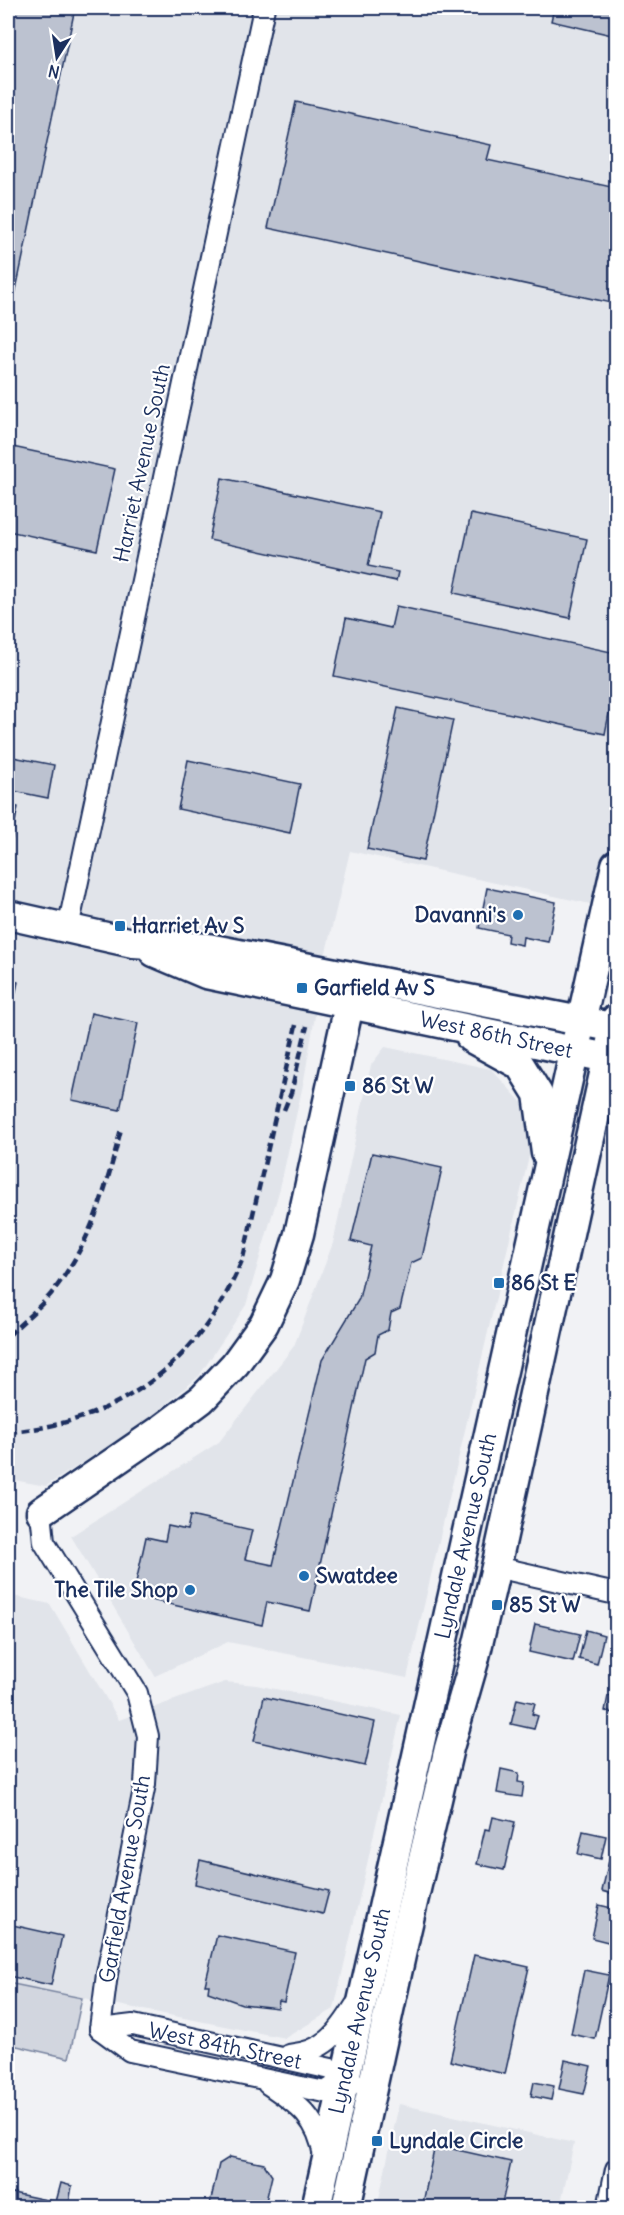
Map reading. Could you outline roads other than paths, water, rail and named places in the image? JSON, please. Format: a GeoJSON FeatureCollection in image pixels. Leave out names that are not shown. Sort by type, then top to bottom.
{"type":"FeatureCollection","features":[{"type":"Feature","properties":{"kind":"main road","name":"Lyndale Avenue South"},"geometry":{"type":"LineString","coordinates":[[316,2208],[616,865]]}},
{"type":"Feature","properties":{"kind":"main road","name":"West 86th Street"},"geometry":{"type":"LineString","coordinates":[[8,915],[133,943],[208,948],[582,1021],[616,1025]]}},
{"type":"Feature","properties":{"kind":"main road","name":"West 86th Street"},"geometry":{"type":"LineString","coordinates":[[133,943],[206,974],[612,1059]]}},
{"type":"Feature","properties":{"kind":"main road","name":"Garfield Avenue South"},"geometry":{"type":"LineString","coordinates":[[41,1512],[202,1399],[235,1364],[264,1324],[285,1280],[299,1234],[349,1005]]}},
{"type":"Feature","properties":{"kind":"main road","name":"Lyndale Avenue South"},"geometry":{"type":"LineString","coordinates":[[346,2208],[406,1932],[449,1748],[474,1661],[612,1059],[616,1025]]}},
{"type":"Feature","properties":{"kind":"main road"},"geometry":{"type":"LineString","coordinates":[[452,1026],[490,1050],[520,1065],[538,1094],[549,1168]]}},
{"type":"Feature","properties":{"kind":"street","name":"Harriet Avenue South"},"geometry":{"type":"LineString","coordinates":[[68,928],[264,8]]}},
{"type":"Feature","properties":{"kind":"street","name":"Garfield Avenue South"},"geometry":{"type":"LineString","coordinates":[[349,1005],[354,975]]}},
{"type":"Feature","properties":{"kind":"street","name":"Garfield Avenue South"},"geometry":{"type":"LineString","coordinates":[[41,1512],[44,1542],[137,1693],[148,1736],[145,1784],[107,1974],[100,2029]]}},
{"type":"Feature","properties":{"kind":"street"},"geometry":{"type":"LineString","coordinates":[[496,1567],[616,1594]]}},
{"type":"Feature","properties":{"kind":"street"},"geometry":{"type":"LineString","coordinates":[[277,2057],[304,2054],[326,2043],[345,2022],[364,1990]]}},
{"type":"Feature","properties":{"kind":"street","name":"West 84th Street"},"geometry":{"type":"LineString","coordinates":[[100,2029],[132,2025],[331,2069],[344,2080],[373,2087]]}},
{"type":"Feature","properties":{"kind":"street","name":"West 84th Street"},"geometry":{"type":"LineString","coordinates":[[100,2029],[130,2051],[258,2078],[325,2092],[344,2080]]}},
{"type":"Feature","properties":{"kind":"street"},"geometry":{"type":"LineString","coordinates":[[258,2078],[291,2099],[308,2116],[318,2130],[325,2165]]}},
{"type":"Feature","properties":{"kind":"street"},"geometry":{"type":"LineString","coordinates":[[608,2208],[616,2169]]}},
{"type":"Feature","properties":{"kind":"railway"},"geometry":{"type":"LineString","coordinates":[[8,1432],[49,1426],[86,1416],[121,1400],[152,1381],[180,1356],[204,1328],[225,1295],[243,1258],[296,1025]]}},
{"type":"Feature","properties":{"kind":"railway"},"geometry":{"type":"LineString","coordinates":[[284,1110],[291,1093],[307,1026]]}},
{"type":"Feature","properties":{"kind":"railway"},"geometry":{"type":"LineString","coordinates":[[8,1336],[51,1294],[77,1255],[103,1195],[121,1129]]}},
{"type":"Feature","properties":{"kind":"place","name":"Davanni's"},"geometry":{"type":"Point","coordinates":[518,915]}},
{"type":"Feature","properties":{"kind":"place","name":"Harriet Av S"},"geometry":{"type":"Point","coordinates":[120,926]}},
{"type":"Feature","properties":{"kind":"place","name":"Garfield Av S"},"geometry":{"type":"Point","coordinates":[302,988]}},
{"type":"Feature","properties":{"kind":"place","name":"86 St W"},"geometry":{"type":"Point","coordinates":[350,1086]}},
{"type":"Feature","properties":{"kind":"place","name":"86 St E"},"geometry":{"type":"Point","coordinates":[499,1283]}},
{"type":"Feature","properties":{"kind":"place","name":"Swatdee"},"geometry":{"type":"Point","coordinates":[304,1576]}},
{"type":"Feature","properties":{"kind":"place","name":"The Tile Shop"},"geometry":{"type":"Point","coordinates":[190,1590]}},
{"type":"Feature","properties":{"kind":"place","name":"85 St W"},"geometry":{"type":"Point","coordinates":[497,1605]}},
{"type":"Feature","properties":{"kind":"place","name":"Lyndale Circle"},"geometry":{"type":"Point","coordinates":[377,2141]}}]}
